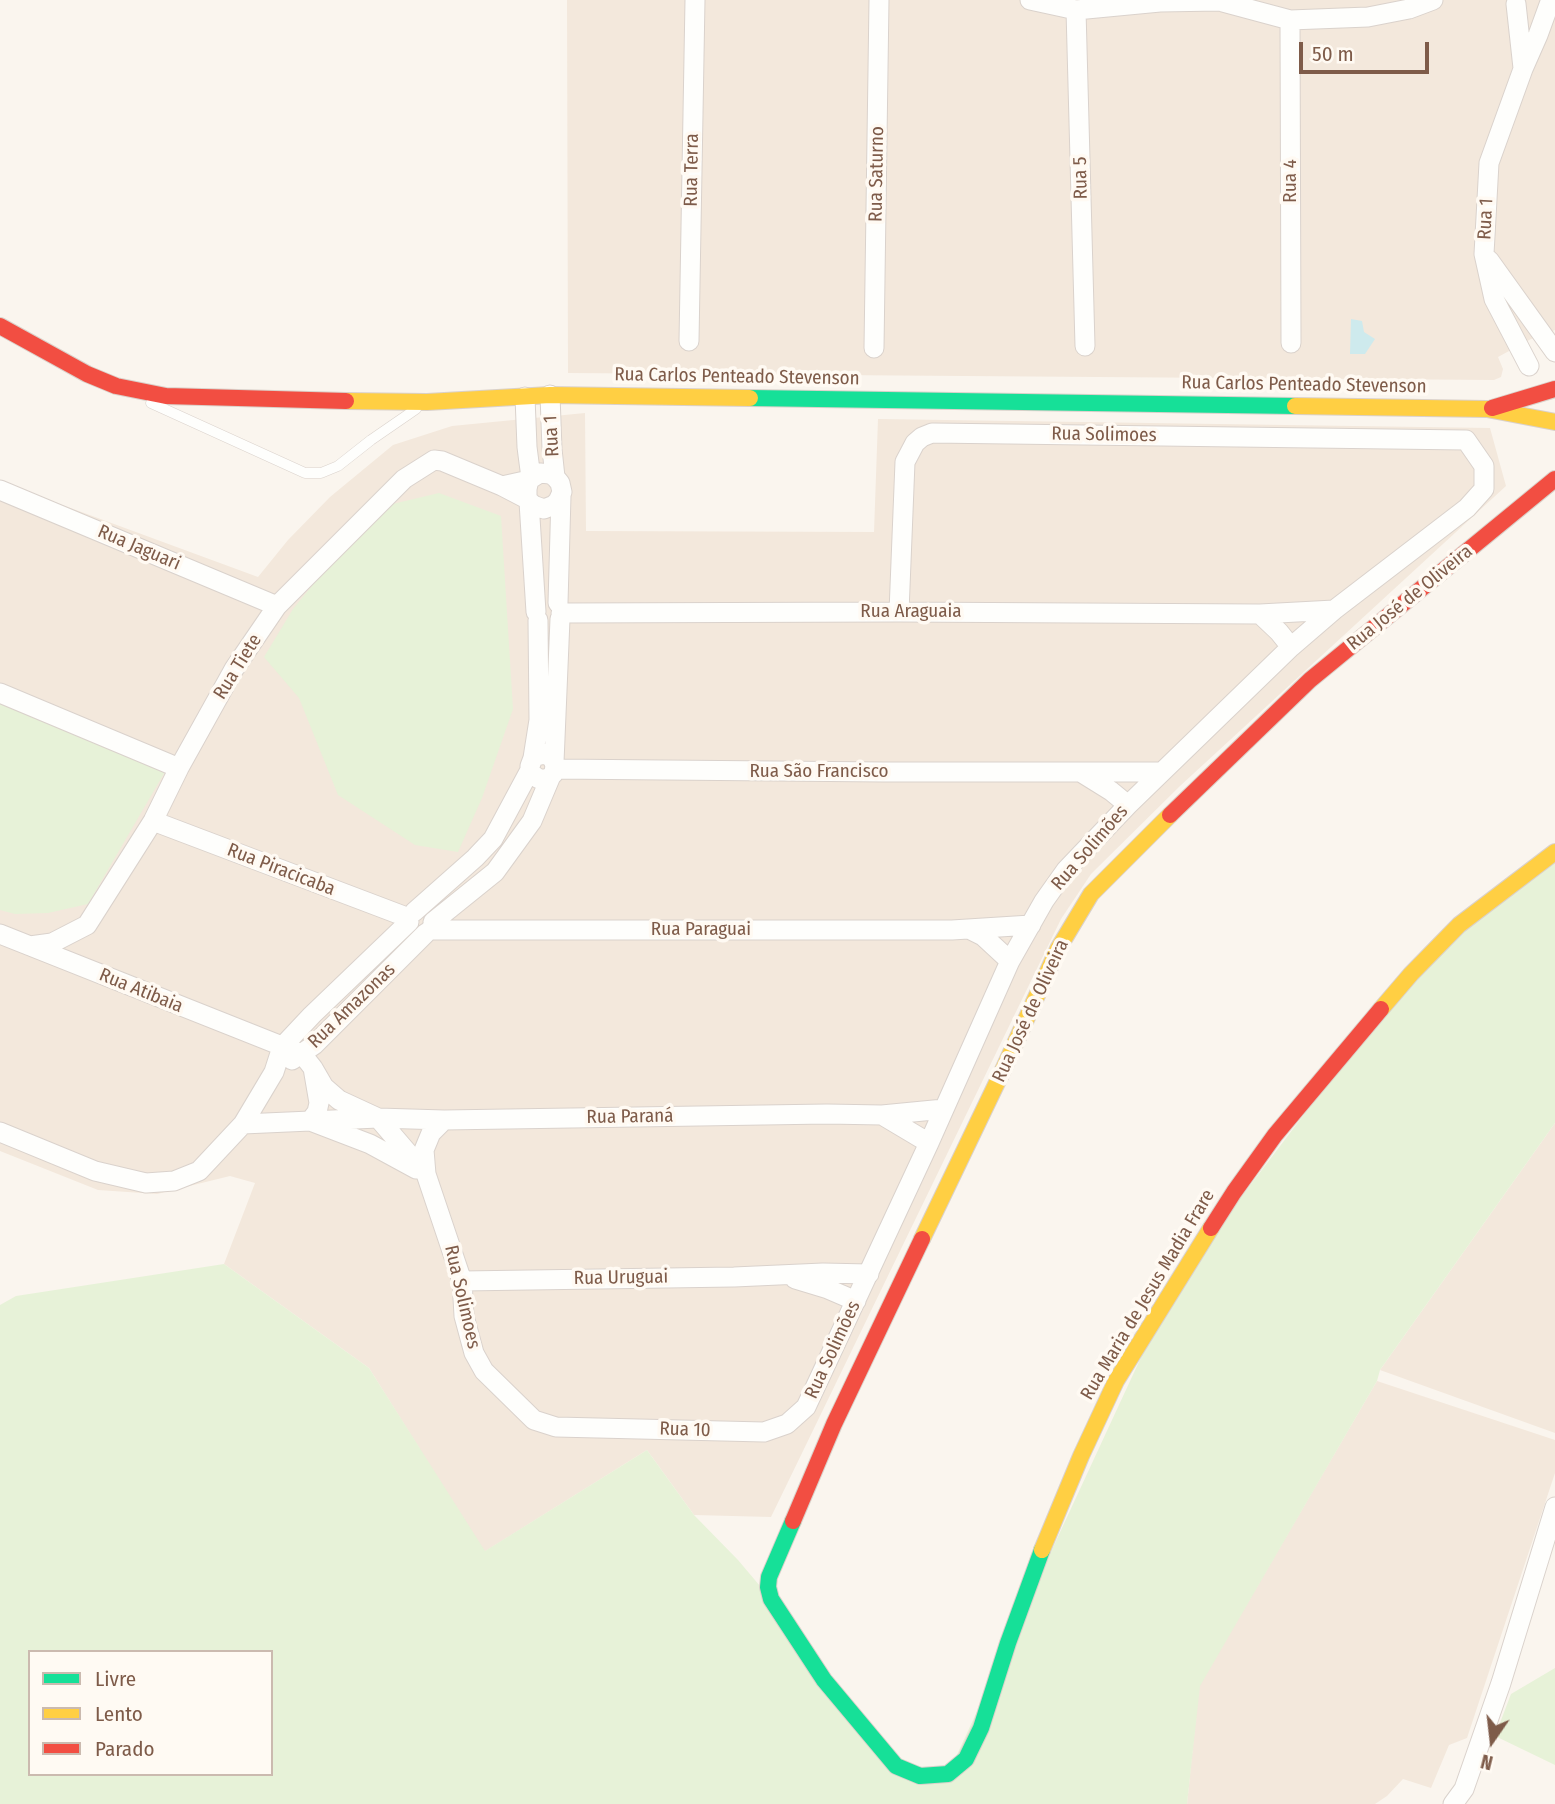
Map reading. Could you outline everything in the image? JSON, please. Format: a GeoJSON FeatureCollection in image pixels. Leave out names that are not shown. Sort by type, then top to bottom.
{"type":"FeatureCollection","features":[{"type":"Feature","properties":{"kind":"street","name":"Rua Terra"},"geometry":{"type":"LineString","coordinates":[[688,341],[695,0]]}},
{"type":"Feature","properties":{"kind":"street","name":"Rua Saturno"},"geometry":{"type":"LineString","coordinates":[[874,348],[879,0]]}},
{"type":"Feature","properties":{"kind":"street"},"geometry":{"type":"LineString","coordinates":[[1030,0],[1076,10],[1162,1],[1223,1],[1290,20],[1368,17],[1409,9],[1433,0]]}},
{"type":"Feature","properties":{"kind":"street"},"geometry":{"type":"LineString","coordinates":[[1262,0],[1290,20]]}},
{"type":"Feature","properties":{"kind":"street"},"geometry":{"type":"LineString","coordinates":[[1514,2],[1530,9],[1544,6],[1550,1]]}},
{"type":"Feature","properties":{"kind":"street","name":"Rua 1"},"geometry":{"type":"LineString","coordinates":[[1529,366],[1494,299],[1484,254],[1489,163],[1550,1]]}},
{"type":"Feature","properties":{"kind":"street","name":"Rua 1"},"geometry":{"type":"LineString","coordinates":[[1514,2],[1523,69]]}},
{"type":"Feature","properties":{"kind":"street","name":"Rua 5"},"geometry":{"type":"LineString","coordinates":[[1076,10],[1085,346]]}},
{"type":"Feature","properties":{"kind":"street","name":"Rua 4"},"geometry":{"type":"LineString","coordinates":[[1290,20],[1292,342]]}},
{"type":"Feature","properties":{"kind":"street"},"geometry":{"type":"LineString","coordinates":[[1484,254],[1555,352],[1544,354],[1529,366],[1527,375],[1531,396]]}},
{"type":"Feature","properties":{"kind":"street","name":"Rua Carlos Penteado Stevenson"},"geometry":{"type":"LineString","coordinates":[[0,326],[87,374],[116,386],[166,396],[427,401],[550,395],[1487,409],[1555,422]]}},
{"type":"Feature","properties":{"kind":"street","name":"Rua Carlos Penteado Stevenson"},"geometry":{"type":"LineString","coordinates":[[1487,409],[1555,389]]}},
{"type":"Feature","properties":{"kind":"street","name":"Rua 1"},"geometry":{"type":"LineString","coordinates":[[550,395],[555,477]]}},
{"type":"Feature","properties":{"kind":"street","name":"Rua 1"},"geometry":{"type":"LineString","coordinates":[[525,397],[529,490]]}},
{"type":"Feature","properties":{"kind":"street"},"geometry":{"type":"LineString","coordinates":[[1555,397],[1555,414]]}},
{"type":"Feature","properties":{"kind":"street","name":"Rua Solimoes"},"geometry":{"type":"LineString","coordinates":[[899,611],[905,462],[915,443],[932,433],[1466,440]]}},
{"type":"Feature","properties":{"kind":"street","name":"Rua Solimões"},"geometry":{"type":"LineString","coordinates":[[806,1407],[1010,961],[1044,901],[1066,870],[1128,805],[1291,647],[1334,610],[1467,508],[1484,489],[1484,466],[1466,440]]}},
{"type":"Feature","properties":{"kind":"street","name":"Rua Tiete"},"geometry":{"type":"LineString","coordinates":[[30,946],[52,943],[87,925],[153,821],[234,669],[277,606],[404,479],[434,460],[502,486],[529,490]]}},
{"type":"Feature","properties":{"kind":"street","name":"Rua José de Oliveira"},"geometry":{"type":"LineString","coordinates":[[824,1679],[771,1599],[769,1577],[834,1424],[999,1080],[1058,949],[1091,894],[1310,680],[1551,482],[1555,461]]}},
{"type":"Feature","properties":{"kind":"street"},"geometry":{"type":"LineString","coordinates":[[540,473],[555,477],[560,483],[561,496],[554,505],[538,508],[529,490],[540,473]]}},
{"type":"Feature","properties":{"kind":"street","name":"Rua Jaguari"},"geometry":{"type":"LineString","coordinates":[[0,490],[277,606]]}},
{"type":"Feature","properties":{"kind":"street","name":"Rua Amazonas"},"geometry":{"type":"LineString","coordinates":[[0,1132],[95,1171],[146,1183],[174,1181],[200,1171],[243,1124],[274,1072],[282,1047],[410,917],[493,839],[532,764],[540,720],[529,490]]}},
{"type":"Feature","properties":{"kind":"street","name":"Rua Amazonas"},"geometry":{"type":"LineString","coordinates":[[274,1072],[308,1061],[314,1045],[430,928],[495,872],[532,821],[553,769],[560,612],[561,496]]}},
{"type":"Feature","properties":{"kind":"street","name":"Rua Araguaia"},"geometry":{"type":"LineString","coordinates":[[537,616],[541,623],[548,625],[554,624],[560,612],[1260,614],[1334,610]]}},
{"type":"Feature","properties":{"kind":"street"},"geometry":{"type":"LineString","coordinates":[[1260,614],[1291,647]]}},
{"type":"Feature","properties":{"kind":"street"},"geometry":{"type":"LineString","coordinates":[[0,693],[179,768]]}},
{"type":"Feature","properties":{"kind":"street","name":"Rua São Francisco"},"geometry":{"type":"LineString","coordinates":[[532,764],[532,774],[539,779],[548,779],[553,769],[1162,772]]}},
{"type":"Feature","properties":{"kind":"street"},"geometry":{"type":"LineString","coordinates":[[1083,773],[1128,805]]}},
{"type":"Feature","properties":{"kind":"street","name":"Rua Piracicaba"},"geometry":{"type":"LineString","coordinates":[[153,821],[410,917]]}},
{"type":"Feature","properties":{"kind":"street","name":"Rua Maria de Jesus Madia Frare"},"geometry":{"type":"LineString","coordinates":[[824,1679],[896,1766],[920,1776],[948,1774],[966,1759],[981,1728],[1038,1559],[1116,1381],[1234,1192],[1275,1135],[1411,974],[1459,925],[1555,852]]}},
{"type":"Feature","properties":{"kind":"street"},"geometry":{"type":"LineString","coordinates":[[410,917],[418,910],[426,911],[432,916],[430,928]]}},
{"type":"Feature","properties":{"kind":"street","name":"Rua Paraguai"},"geometry":{"type":"LineString","coordinates":[[430,928],[971,930],[1031,925]]}},
{"type":"Feature","properties":{"kind":"street"},"geometry":{"type":"LineString","coordinates":[[971,930],[983,936],[1010,961]]}},
{"type":"Feature","properties":{"kind":"street","name":"Rua Atibaia"},"geometry":{"type":"LineString","coordinates":[[0,934],[282,1047],[308,1061]]}},
{"type":"Feature","properties":{"kind":"street"},"geometry":{"type":"LineString","coordinates":[[308,1061],[319,1103],[317,1112],[310,1121],[370,1144],[426,1174]]}},
{"type":"Feature","properties":{"kind":"street","name":"Rua Paraná"},"geometry":{"type":"LineString","coordinates":[[308,1061],[324,1087],[340,1100],[378,1118]]}},
{"type":"Feature","properties":{"kind":"street","name":"Rua Paraná"},"geometry":{"type":"LineString","coordinates":[[243,1124],[378,1118],[444,1120],[882,1115],[944,1109]]}},
{"type":"Feature","properties":{"kind":"street","name":"Rua Paraná"},"geometry":{"type":"LineString","coordinates":[[882,1115],[929,1143]]}},
{"type":"Feature","properties":{"kind":"street","name":"Rua Solimoes"},"geometry":{"type":"LineString","coordinates":[[378,1118],[426,1174],[462,1281],[464,1316],[474,1353],[484,1371],[534,1420],[556,1427]]}},
{"type":"Feature","properties":{"kind":"street"},"geometry":{"type":"LineString","coordinates":[[426,1174],[424,1150],[431,1133],[444,1120]]}},
{"type":"Feature","properties":{"kind":"street","name":"Rua Uruguai"},"geometry":{"type":"LineString","coordinates":[[462,1281],[869,1274]]}},
{"type":"Feature","properties":{"kind":"street","name":"Rua Uruguai"},"geometry":{"type":"LineString","coordinates":[[780,1275],[828,1289],[856,1301]]}},
{"type":"Feature","properties":{"kind":"street","name":"Rua 10"},"geometry":{"type":"LineString","coordinates":[[556,1427],[764,1432],[787,1423],[806,1407]]}},
{"type":"Feature","properties":{"kind":"street"},"geometry":{"type":"LineString","coordinates":[[1452,1804],[1464,1789],[1555,1507]]}},
{"type":"Feature","properties":{"kind":"lane"},"geometry":{"type":"LineString","coordinates":[[116,386],[305,473],[321,473],[338,466],[427,401]]}},
{"type":"Feature","properties":{"kind":"shaded area"},"geometry":{"type":"Polygon","coordinates":[[[567,0],[1555,0],[1555,330],[1531,339],[1498,357],[1503,369],[1501,377],[1494,380],[568,373],[567,0]]]}},
{"type":"Feature","properties":{"kind":"shaded area"},"geometry":{"type":"Polygon","coordinates":[[[585,413],[586,531],[874,532],[878,419],[1490,428],[1506,486],[1180,786],[1091,874],[1061,919],[771,1517],[694,1515],[647,1450],[484,1552],[369,1368],[224,1264],[255,1183],[230,1176],[157,1194],[98,1190],[0,1151],[0,482],[258,577],[288,540],[330,497],[393,445],[452,426],[585,413]]]}},
{"type":"Feature","properties":{"kind":"shaded area"},"geometry":{"type":"Polygon","coordinates":[[[1555,1123],[1555,1433],[1380,1370],[1555,1123]]]}},
{"type":"Feature","properties":{"kind":"shaded area"},"geometry":{"type":"Polygon","coordinates":[[[1377,1381],[1555,1440],[1555,1473],[1467,1738],[1449,1745],[1431,1788],[1403,1779],[1375,1804],[1187,1804],[1199,1686],[1377,1381]]]}},
{"type":"Feature","properties":{"kind":"green space"},"geometry":{"type":"Polygon","coordinates":[[[439,493],[501,516],[513,709],[482,798],[458,852],[415,845],[338,795],[299,698],[264,657],[293,609],[333,560],[384,506],[439,493]]]}},
{"type":"Feature","properties":{"kind":"green space"},"geometry":{"type":"Polygon","coordinates":[[[0,699],[166,770],[88,904],[48,913],[15,914],[0,910],[0,699]]]}},
{"type":"Feature","properties":{"kind":"green space"},"geometry":{"type":"Polygon","coordinates":[[[1555,852],[1555,1123],[1380,1370],[1377,1381],[1200,1686],[1187,1804],[0,1804],[0,1305],[16,1296],[224,1264],[369,1368],[485,1551],[647,1450],[694,1515],[771,1599],[896,1766],[948,1774],[1175,1284],[1411,974],[1555,852]]]}},
{"type":"Feature","properties":{"kind":"green space"},"geometry":{"type":"Polygon","coordinates":[[[1555,1668],[1555,1765],[1495,1736],[1511,1694],[1555,1668]]]}},
{"type":"Feature","properties":{"kind":"water"},"geometry":{"type":"Polygon","coordinates":[[[1351,319],[1362,321],[1364,332],[1375,339],[1365,354],[1350,354],[1351,319]]]}},
{"type":"Feature","properties":{"kind":"traffic: fast"},"geometry":{"type":"LineString","coordinates":[[750,398],[1295,406]]}},
{"type":"Feature","properties":{"kind":"traffic: fast"},"geometry":{"type":"LineString","coordinates":[[793,1521],[769,1577],[771,1599],[824,1680],[896,1766],[920,1776],[948,1774],[966,1759],[981,1728],[1042,1550]]}},
{"type":"Feature","properties":{"kind":"traffic: slow"},"geometry":{"type":"LineString","coordinates":[[346,401],[427,402],[550,395],[750,398]]}},
{"type":"Feature","properties":{"kind":"traffic: slow"},"geometry":{"type":"LineString","coordinates":[[1295,406],[1487,409],[1555,422]]}},
{"type":"Feature","properties":{"kind":"traffic: slow"},"geometry":{"type":"LineString","coordinates":[[922,1239],[1058,949],[1091,894],[1170,815]]}},
{"type":"Feature","properties":{"kind":"traffic: slow"},"geometry":{"type":"LineString","coordinates":[[1381,1009],[1459,925],[1555,852]]}},
{"type":"Feature","properties":{"kind":"traffic: slow"},"geometry":{"type":"LineString","coordinates":[[1042,1550],[1116,1381],[1211,1228]]}},
{"type":"Feature","properties":{"kind":"traffic: jam"},"geometry":{"type":"LineString","coordinates":[[0,326],[87,374],[116,386],[166,396],[346,401]]}},
{"type":"Feature","properties":{"kind":"traffic: jam"},"geometry":{"type":"LineString","coordinates":[[1492,408],[1555,389]]}},
{"type":"Feature","properties":{"kind":"traffic: jam"},"geometry":{"type":"LineString","coordinates":[[1170,815],[1310,680],[1555,479]]}},
{"type":"Feature","properties":{"kind":"traffic: jam"},"geometry":{"type":"LineString","coordinates":[[1211,1228],[1275,1135],[1381,1009]]}},
{"type":"Feature","properties":{"kind":"traffic: jam"},"geometry":{"type":"LineString","coordinates":[[793,1521],[834,1424],[922,1239]]}}]}
